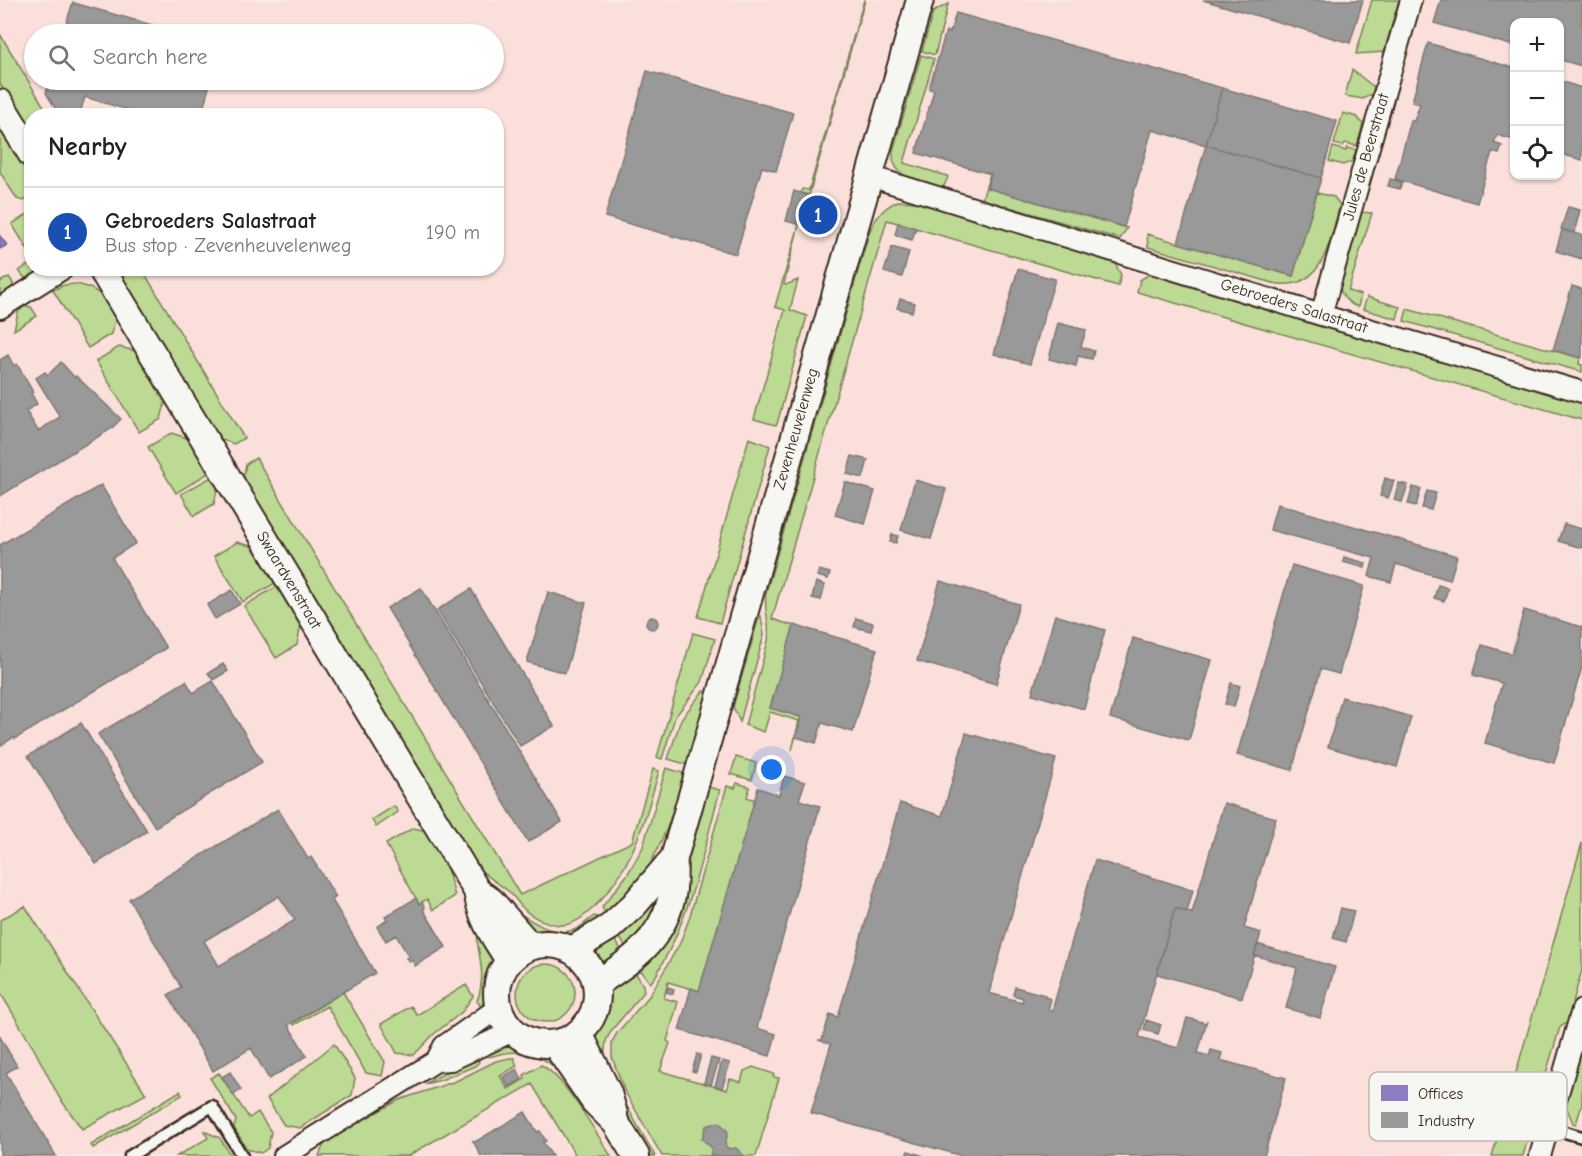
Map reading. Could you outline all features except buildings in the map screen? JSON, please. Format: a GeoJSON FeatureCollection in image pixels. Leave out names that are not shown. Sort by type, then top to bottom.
{"type":"FeatureCollection","features":[{"type":"Feature","properties":{"kind":"street","name":"Zevenheuvelenweg"},"geometry":{"type":"LineString","coordinates":[[596,984],[632,961],[650,941],[661,926],[672,899],[674,858],[920,0]]}},
{"type":"Feature","properties":{"kind":"street","name":"Jules de Beerstraat"},"geometry":{"type":"LineString","coordinates":[[1321,315],[1411,0]]}},
{"type":"Feature","properties":{"kind":"street"},"geometry":{"type":"LineString","coordinates":[[0,103],[24,142]]}},
{"type":"Feature","properties":{"kind":"street","name":"Gebroeders Salastraat"},"geometry":{"type":"LineString","coordinates":[[869,176],[1321,315],[1582,392]]}},
{"type":"Feature","properties":{"kind":"street"},"geometry":{"type":"LineString","coordinates":[[0,308],[51,276]]}},
{"type":"Feature","properties":{"kind":"street","name":"Swaardvenstraat"},"geometry":{"type":"LineString","coordinates":[[106,276],[477,891],[480,911],[509,960]]}},
{"type":"Feature","properties":{"kind":"street","name":"Zevenheuvelenweg"},"geometry":{"type":"LineString","coordinates":[[572,951],[610,927],[634,905],[674,858]]}},
{"type":"Feature","properties":{"kind":"street","name":"Swaardvenstraat"},"geometry":{"type":"LineString","coordinates":[[477,891],[491,901],[530,946]]}},
{"type":"Feature","properties":{"kind":"street"},"geometry":{"type":"LineString","coordinates":[[544,944],[559,945],[572,951],[588,965],[596,984],[597,998],[588,1023],[579,1033],[555,1044],[533,1042],[513,1031],[506,1024],[498,1008],[496,991],[500,975],[509,960],[530,946],[544,944]]}},
{"type":"Feature","properties":{"kind":"street"},"geometry":{"type":"LineString","coordinates":[[436,1061],[444,1046],[498,1008]]}},
{"type":"Feature","properties":{"kind":"street"},"geometry":{"type":"LineString","coordinates":[[1564,1072],[1582,1010]]}},
{"type":"Feature","properties":{"kind":"street"},"geometry":{"type":"LineString","coordinates":[[292,1154],[436,1061],[451,1060],[513,1031]]}},
{"type":"Feature","properties":{"kind":"street"},"geometry":{"type":"LineString","coordinates":[[579,1033],[608,1093],[616,1123]]}},
{"type":"Feature","properties":{"kind":"street"},"geometry":{"type":"LineString","coordinates":[[555,1044],[594,1101],[616,1123],[636,1156]]}},
{"type":"Feature","properties":{"kind":"street"},"geometry":{"type":"LineString","coordinates":[[1540,1156],[1544,1141]]}},
{"type":"Feature","properties":{"kind":"lane"},"geometry":{"type":"LineString","coordinates":[[130,1156],[212,1106],[242,1156]]}},
{"type":"Feature","properties":{"kind":"lane"},"geometry":{"type":"LineString","coordinates":[[1567,1133],[1582,1137]]}},
{"type":"Feature","properties":{"kind":"shaded area"},"geometry":{"type":"Polygon","coordinates":[[[0,0],[1582,0],[1582,1156],[0,1156],[0,0]]]}},
{"type":"Feature","properties":{"kind":"green space"},"geometry":{"type":"Polygon","coordinates":[[[864,0],[809,195],[801,193],[802,189],[809,190],[864,0]]]}},
{"type":"Feature","properties":{"kind":"green space"},"geometry":{"type":"Polygon","coordinates":[[[1372,0],[1399,0],[1384,52],[1356,54],[1372,0]]]}},
{"type":"Feature","properties":{"kind":"green space"},"geometry":{"type":"Polygon","coordinates":[[[948,4],[935,55],[922,51],[933,12],[948,4]]]}},
{"type":"Feature","properties":{"kind":"green space"},"geometry":{"type":"Polygon","coordinates":[[[0,34],[24,74],[24,90],[34,90],[45,108],[24,108],[24,124],[0,84],[0,34]]]}},
{"type":"Feature","properties":{"kind":"green space"},"geometry":{"type":"Polygon","coordinates":[[[921,55],[934,59],[904,163],[947,176],[943,188],[909,178],[902,174],[893,161],[893,151],[921,55]]]}},
{"type":"Feature","properties":{"kind":"green space"},"geometry":{"type":"Polygon","coordinates":[[[1352,70],[1374,87],[1372,94],[1363,99],[1345,96],[1352,70]]]}},
{"type":"Feature","properties":{"kind":"green space"},"geometry":{"type":"Polygon","coordinates":[[[1343,113],[1357,117],[1363,124],[1357,146],[1345,143],[1343,146],[1334,144],[1343,113]]]}},
{"type":"Feature","properties":{"kind":"green space"},"geometry":{"type":"Polygon","coordinates":[[[0,123],[24,163],[24,201],[17,199],[0,172],[0,123]]]}},
{"type":"Feature","properties":{"kind":"green space"},"geometry":{"type":"Polygon","coordinates":[[[1333,147],[1346,151],[1347,148],[1356,150],[1353,161],[1343,165],[1329,161],[1333,147]]]}},
{"type":"Feature","properties":{"kind":"green space"},"geometry":{"type":"Polygon","coordinates":[[[990,174],[987,188],[1127,228],[1120,239],[982,199],[990,174]]]}},
{"type":"Feature","properties":{"kind":"green space"},"geometry":{"type":"Polygon","coordinates":[[[1317,193],[1334,197],[1340,205],[1322,261],[1314,272],[1303,280],[1290,284],[1273,283],[1148,247],[1147,234],[1293,276],[1317,193]]]}},
{"type":"Feature","properties":{"kind":"green space"},"geometry":{"type":"Polygon","coordinates":[[[898,201],[918,202],[1112,258],[1121,275],[1118,286],[887,220],[772,619],[794,626],[770,708],[801,717],[792,750],[799,721],[770,712],[764,732],[745,725],[768,641],[766,593],[869,233],[880,214],[888,206],[898,201]]]}},
{"type":"Feature","properties":{"kind":"green space"},"geometry":{"type":"Polygon","coordinates":[[[1359,212],[1372,213],[1348,291],[1361,295],[1358,307],[1346,300],[1342,294],[1340,281],[1359,212]]]}},
{"type":"Feature","properties":{"kind":"green space"},"geometry":{"type":"Polygon","coordinates":[[[24,216],[24,244],[12,224],[24,216]]]}},
{"type":"Feature","properties":{"kind":"green space"},"geometry":{"type":"Polygon","coordinates":[[[799,225],[784,284],[798,280],[790,310],[807,316],[775,425],[754,419],[785,310],[775,307],[799,225]]]}},
{"type":"Feature","properties":{"kind":"green space"},"geometry":{"type":"Polygon","coordinates":[[[24,268],[24,276],[35,276],[30,279],[25,278],[19,271],[24,268]]]}},
{"type":"Feature","properties":{"kind":"green space"},"geometry":{"type":"Polygon","coordinates":[[[1156,270],[1582,393],[1582,420],[1137,292],[1140,280],[1156,270]]]}},
{"type":"Feature","properties":{"kind":"green space"},"geometry":{"type":"Polygon","coordinates":[[[115,276],[146,276],[244,438],[234,444],[213,437],[115,276]]]}},
{"type":"Feature","properties":{"kind":"green space"},"geometry":{"type":"Polygon","coordinates":[[[9,277],[13,283],[12,288],[0,298],[0,282],[9,277]]]}},
{"type":"Feature","properties":{"kind":"green space"},"geometry":{"type":"Polygon","coordinates":[[[76,284],[91,288],[101,295],[116,317],[111,334],[88,348],[53,290],[64,285],[76,284]]]}},
{"type":"Feature","properties":{"kind":"green space"},"geometry":{"type":"Polygon","coordinates":[[[1367,297],[1400,307],[1397,319],[1363,309],[1367,297]]]}},
{"type":"Feature","properties":{"kind":"green space"},"geometry":{"type":"Polygon","coordinates":[[[25,306],[31,307],[37,316],[14,330],[18,312],[25,306]]]}},
{"type":"Feature","properties":{"kind":"green space"},"geometry":{"type":"Polygon","coordinates":[[[1407,309],[1580,358],[1579,364],[1582,365],[1582,372],[1404,321],[1407,309]]]}},
{"type":"Feature","properties":{"kind":"green space"},"geometry":{"type":"Polygon","coordinates":[[[119,347],[136,351],[166,400],[161,419],[139,432],[96,361],[119,347]]]}},
{"type":"Feature","properties":{"kind":"green space"},"geometry":{"type":"Polygon","coordinates":[[[171,433],[190,439],[210,472],[176,493],[148,447],[171,433]]]}},
{"type":"Feature","properties":{"kind":"green space"},"geometry":{"type":"Polygon","coordinates":[[[749,438],[770,446],[720,623],[698,617],[749,438]]]}},
{"type":"Feature","properties":{"kind":"green space"},"geometry":{"type":"Polygon","coordinates":[[[256,458],[520,895],[632,842],[653,769],[659,771],[642,827],[618,878],[606,894],[581,918],[569,924],[560,925],[535,918],[508,891],[476,866],[242,485],[246,464],[256,458]]]}},
{"type":"Feature","properties":{"kind":"green space"},"geometry":{"type":"Polygon","coordinates":[[[213,476],[218,486],[214,504],[194,516],[181,494],[213,476]]]}},
{"type":"Feature","properties":{"kind":"green space"},"geometry":{"type":"Polygon","coordinates":[[[237,542],[254,547],[277,582],[243,602],[214,556],[237,542]]]}},
{"type":"Feature","properties":{"kind":"green space"},"geometry":{"type":"Polygon","coordinates":[[[279,585],[301,624],[297,645],[276,658],[244,606],[279,585]]]}},
{"type":"Feature","properties":{"kind":"green space"},"geometry":{"type":"Polygon","coordinates":[[[761,616],[764,635],[740,722],[733,707],[761,616]]]}},
{"type":"Feature","properties":{"kind":"green space"},"geometry":{"type":"Polygon","coordinates":[[[693,633],[715,639],[702,682],[675,717],[662,759],[657,757],[693,633]]]}},
{"type":"Feature","properties":{"kind":"green space"},"geometry":{"type":"Polygon","coordinates":[[[703,691],[710,693],[689,765],[668,759],[681,719],[703,691]]]}},
{"type":"Feature","properties":{"kind":"green space"},"geometry":{"type":"Polygon","coordinates":[[[736,757],[756,763],[752,780],[731,774],[736,757]]]}},
{"type":"Feature","properties":{"kind":"green space"},"geometry":{"type":"Polygon","coordinates":[[[666,768],[686,774],[667,828],[641,885],[608,919],[602,907],[627,875],[643,847],[666,768]]]}},
{"type":"Feature","properties":{"kind":"green space"},"geometry":{"type":"Polygon","coordinates":[[[737,783],[750,787],[747,797],[755,800],[699,991],[668,982],[664,998],[678,1002],[667,1041],[670,1043],[660,1071],[727,1090],[730,1079],[741,1082],[744,1071],[753,1067],[779,1078],[756,1156],[662,1156],[624,1090],[612,1057],[612,1042],[650,995],[680,943],[727,786],[735,788],[737,783]]]}},
{"type":"Feature","properties":{"kind":"green space"},"geometry":{"type":"Polygon","coordinates":[[[708,787],[720,790],[696,879],[672,944],[650,983],[637,965],[682,883],[708,787]]]}},
{"type":"Feature","properties":{"kind":"green space"},"geometry":{"type":"Polygon","coordinates":[[[394,806],[398,812],[376,827],[372,820],[394,806]]]}},
{"type":"Feature","properties":{"kind":"green space"},"geometry":{"type":"Polygon","coordinates":[[[413,828],[427,831],[446,865],[455,896],[433,910],[427,899],[419,904],[386,844],[413,828]]]}},
{"type":"Feature","properties":{"kind":"green space"},"geometry":{"type":"Polygon","coordinates":[[[1582,843],[1582,970],[1567,1023],[1560,1027],[1546,1072],[1516,1072],[1582,843]]]}},
{"type":"Feature","properties":{"kind":"green space"},"geometry":{"type":"Polygon","coordinates":[[[655,892],[664,896],[630,954],[615,930],[655,892]]]}},
{"type":"Feature","properties":{"kind":"green space"},"geometry":{"type":"Polygon","coordinates":[[[25,906],[146,1094],[82,1129],[59,1097],[0,992],[0,920],[25,906]]]}},
{"type":"Feature","properties":{"kind":"green space"},"geometry":{"type":"Polygon","coordinates":[[[515,911],[545,928],[561,932],[578,928],[594,916],[601,918],[567,939],[532,932],[515,911]]]}},
{"type":"Feature","properties":{"kind":"green space"},"geometry":{"type":"Polygon","coordinates":[[[483,932],[494,960],[487,995],[481,1007],[477,1001],[482,979],[477,941],[478,936],[483,932]]]}},
{"type":"Feature","properties":{"kind":"green space"},"geometry":{"type":"Polygon","coordinates":[[[613,937],[624,954],[606,967],[594,949],[613,937]]]}},
{"type":"Feature","properties":{"kind":"green space"},"geometry":{"type":"Polygon","coordinates":[[[540,964],[552,964],[567,972],[575,987],[575,999],[567,1014],[552,1022],[540,1022],[525,1014],[517,999],[517,987],[525,972],[540,964]]]}},
{"type":"Feature","properties":{"kind":"green space"},"geometry":{"type":"Polygon","coordinates":[[[633,969],[643,985],[644,992],[611,1031],[606,1041],[604,1058],[592,1033],[607,993],[633,969]]]}},
{"type":"Feature","properties":{"kind":"green space"},"geometry":{"type":"Polygon","coordinates":[[[466,985],[473,996],[462,1012],[434,1034],[414,1055],[397,1053],[381,1024],[411,1006],[417,1015],[466,985]]]}},
{"type":"Feature","properties":{"kind":"green space"},"geometry":{"type":"Polygon","coordinates":[[[343,992],[385,1062],[382,1076],[366,1073],[327,1006],[294,1025],[293,1023],[343,992]]]}},
{"type":"Feature","properties":{"kind":"green space"},"geometry":{"type":"Polygon","coordinates":[[[334,1044],[355,1078],[352,1095],[300,1128],[284,1125],[267,1099],[334,1044]]]}},
{"type":"Feature","properties":{"kind":"green space"},"geometry":{"type":"Polygon","coordinates":[[[509,1044],[549,1054],[560,1072],[542,1059],[527,1054],[512,1052],[491,1056],[482,1055],[499,1045],[509,1044]]]}},
{"type":"Feature","properties":{"kind":"green space"},"geometry":{"type":"Polygon","coordinates":[[[1580,1050],[1582,1050],[1582,1104],[1576,1124],[1573,1123],[1567,1109],[1567,1097],[1580,1050]]]}},
{"type":"Feature","properties":{"kind":"green space"},"geometry":{"type":"Polygon","coordinates":[[[476,1055],[479,1062],[475,1066],[425,1084],[476,1055]]]}},
{"type":"Feature","properties":{"kind":"green space"},"geometry":{"type":"Polygon","coordinates":[[[514,1058],[517,1066],[500,1076],[508,1089],[525,1079],[524,1075],[541,1065],[560,1081],[611,1156],[576,1156],[532,1084],[408,1156],[319,1156],[323,1146],[330,1138],[399,1100],[456,1081],[496,1061],[514,1058]]]}},
{"type":"Feature","properties":{"kind":"green space"},"geometry":{"type":"Polygon","coordinates":[[[219,1073],[249,1118],[258,1112],[271,1132],[268,1148],[261,1153],[247,1149],[234,1128],[236,1120],[210,1078],[219,1073]]]}},
{"type":"Feature","properties":{"kind":"green space"},"geometry":{"type":"Polygon","coordinates":[[[617,1089],[655,1156],[649,1155],[618,1098],[617,1089]]]}},
{"type":"Feature","properties":{"kind":"green space"},"geometry":{"type":"Polygon","coordinates":[[[180,1091],[182,1095],[93,1148],[91,1145],[180,1091]]]}},
{"type":"Feature","properties":{"kind":"green space"},"geometry":{"type":"Polygon","coordinates":[[[204,1131],[220,1138],[231,1156],[177,1156],[208,1138],[204,1131]]]}},
{"type":"Feature","properties":{"kind":"green space"},"geometry":{"type":"Polygon","coordinates":[[[1496,1141],[1527,1141],[1523,1156],[1492,1156],[1496,1141]]]}},
{"type":"Feature","properties":{"kind":"place","name":"Gebroeders Salastraat"},"geometry":{"type":"Point","coordinates":[818,215]}}]}
